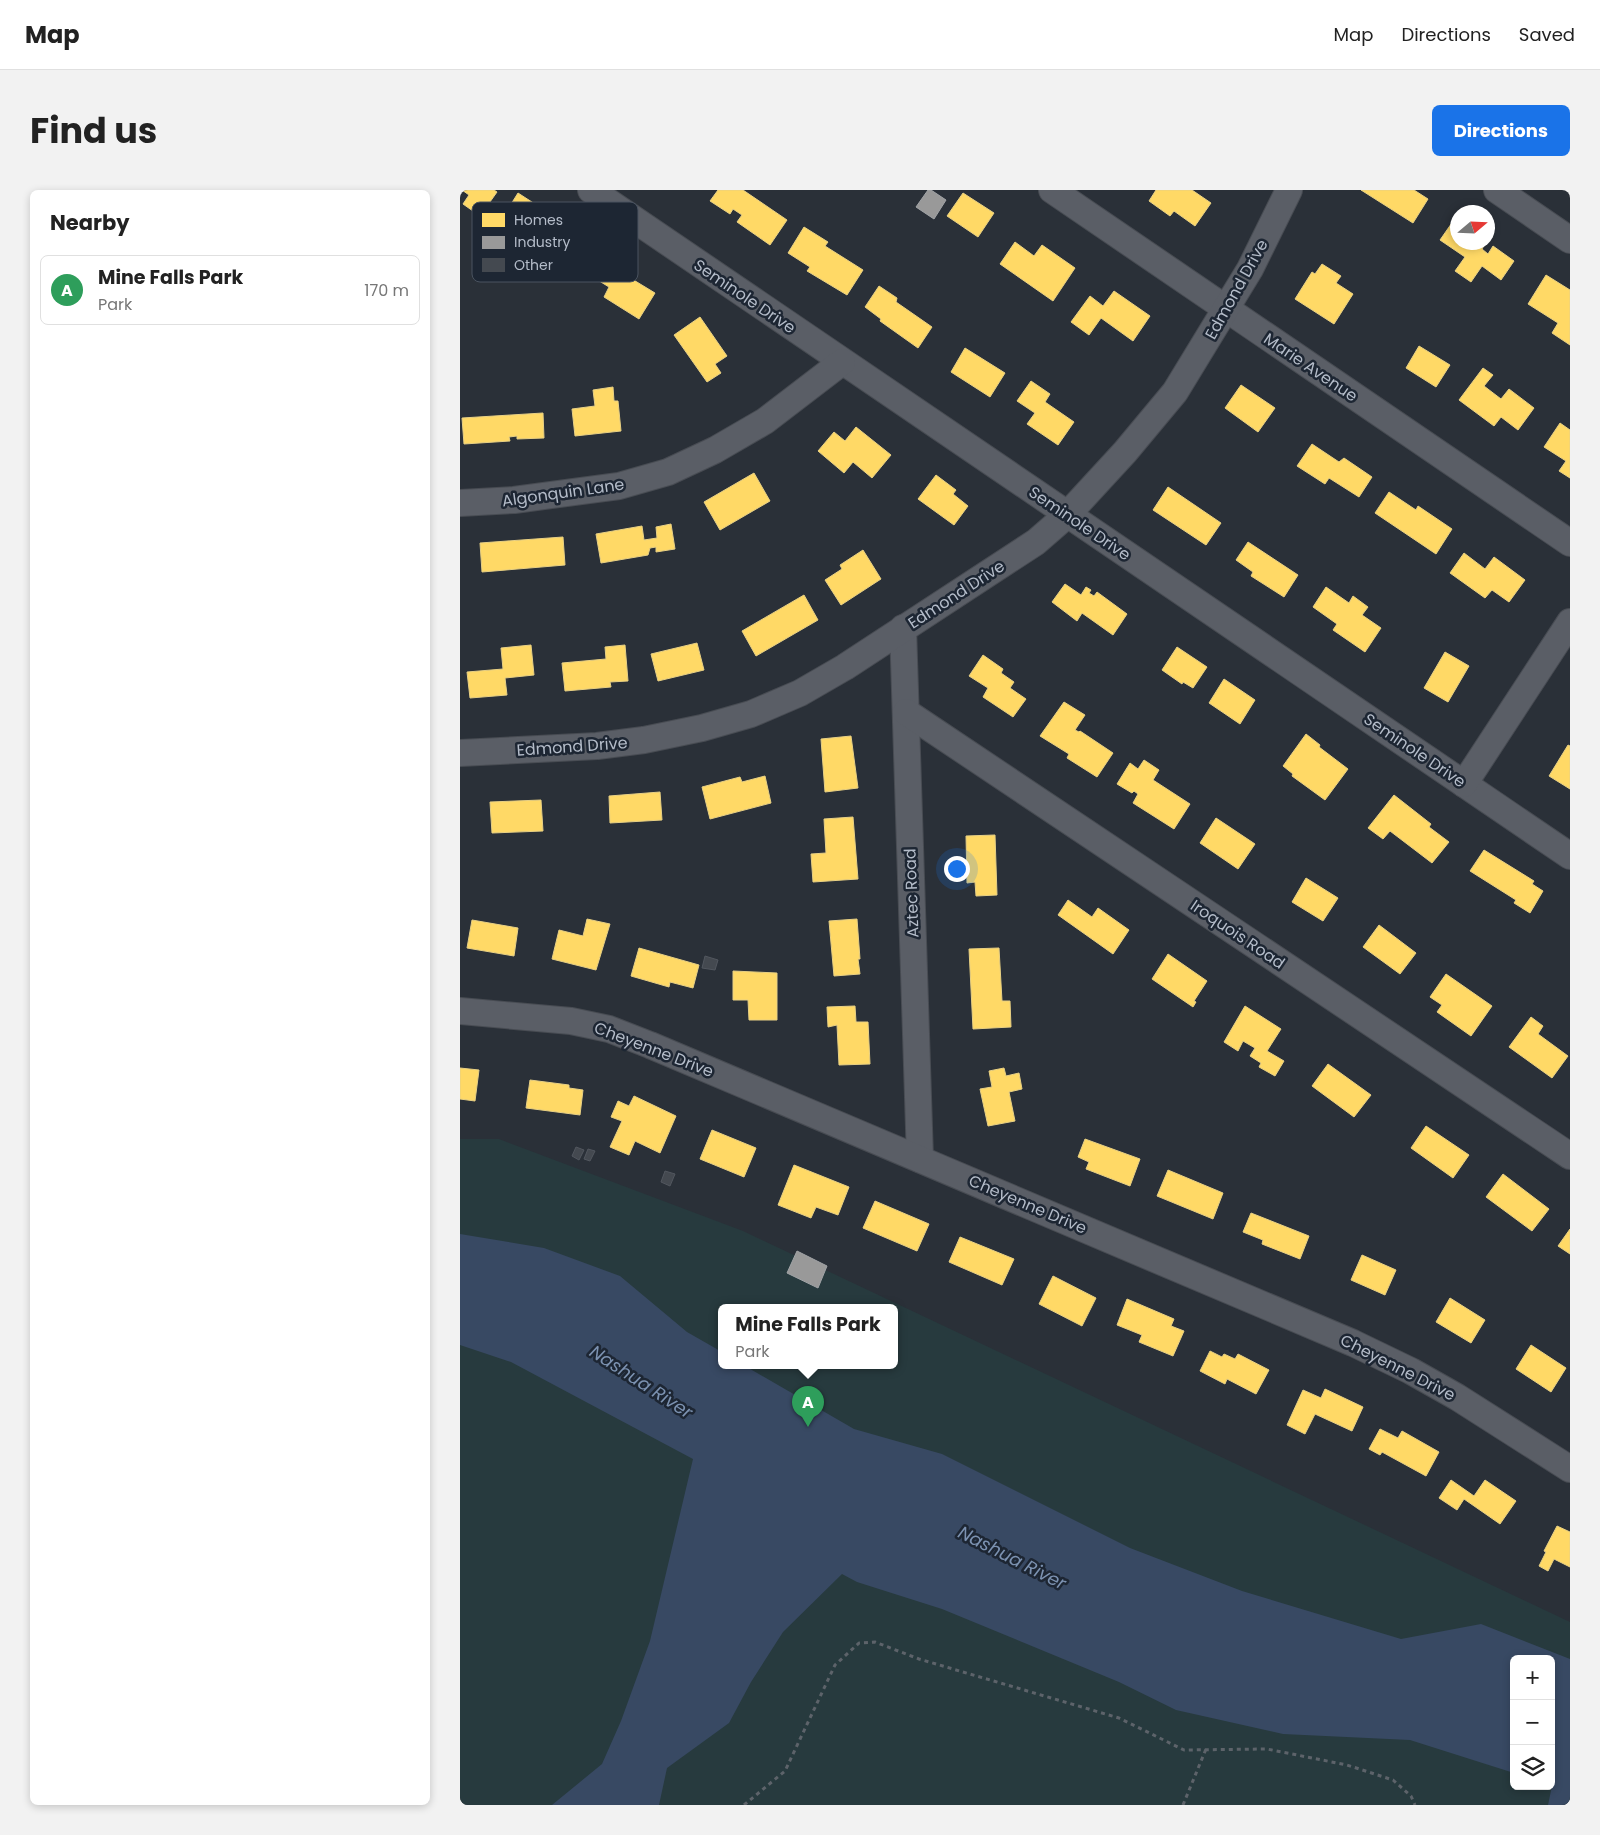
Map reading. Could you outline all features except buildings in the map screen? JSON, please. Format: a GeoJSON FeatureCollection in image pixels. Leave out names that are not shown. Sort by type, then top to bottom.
{"type":"FeatureCollection","features":[{"type":"Feature","properties":{"kind":"street","name":"Seminole Drive"},"geometry":{"type":"LineString","coordinates":[[590,190],[608,202]]}},
{"type":"Feature","properties":{"kind":"street","name":"Marie Avenue"},"geometry":{"type":"LineString","coordinates":[[1052,190],[1570,544]]}},
{"type":"Feature","properties":{"kind":"street","name":"Edmond Drive"},"geometry":{"type":"LineString","coordinates":[[460,753],[597,746],[644,740],[702,728],[751,714],[800,693],[830,676],[1036,542],[1067,515],[1125,452],[1175,392],[1250,269],[1289,190]]}},
{"type":"Feature","properties":{"kind":"street"},"geometry":{"type":"LineString","coordinates":[[1496,190],[1570,240]]}},
{"type":"Feature","properties":{"kind":"street","name":"Seminole Drive"},"geometry":{"type":"LineString","coordinates":[[638,223],[1570,856]]}},
{"type":"Feature","properties":{"kind":"street","name":"Algonquin Lane"},"geometry":{"type":"LineString","coordinates":[[460,503],[514,500],[618,486],[668,472],[715,450],[765,421],[842,362]]}},
{"type":"Feature","properties":{"kind":"street"},"geometry":{"type":"LineString","coordinates":[[1464,784],[1570,622]]}},
{"type":"Feature","properties":{"kind":"street","name":"Aztec Road"},"geometry":{"type":"LineString","coordinates":[[903,628],[920,1159]]}},
{"type":"Feature","properties":{"kind":"street","name":"Iroquois Road"},"geometry":{"type":"LineString","coordinates":[[906,712],[1570,1156]]}},
{"type":"Feature","properties":{"kind":"street","name":"Cheyenne Drive"},"geometry":{"type":"LineString","coordinates":[[460,1011],[571,1020],[609,1029],[659,1048],[1353,1343],[1411,1371],[1457,1397],[1569,1466]]}},
{"type":"Feature","properties":{"kind":"path"},"geometry":{"type":"LineString","coordinates":[[744,1805],[785,1771],[835,1665],[859,1643],[876,1642],[918,1659],[1119,1718],[1184,1750],[1267,1749],[1347,1765],[1393,1780],[1411,1796],[1415,1805]]}},
{"type":"Feature","properties":{"kind":"path"},"geometry":{"type":"LineString","coordinates":[[1183,1805],[1206,1750]]}},
{"type":"Feature","properties":{"kind":"green space"},"geometry":{"type":"Polygon","coordinates":[[[460,1139],[499,1139],[743,1231],[897,1304],[718,1304],[718,1369],[898,1369],[898,1304],[1570,1622],[1570,1805],[460,1805],[460,1139]]]}},
{"type":"Feature","properties":{"kind":"water","name":"Nashua River"},"geometry":{"type":"Polygon","coordinates":[[[460,1234],[544,1248],[620,1276],[687,1332],[718,1350],[718,1369],[750,1369],[854,1429],[942,1454],[1130,1548],[1242,1591],[1401,1639],[1481,1624],[1570,1659],[1570,1805],[1548,1805],[1551,1790],[1555,1790],[1555,1655],[1510,1655],[1510,1772],[1410,1740],[1283,1734],[1176,1710],[1119,1682],[942,1609],[857,1582],[842,1574],[783,1632],[751,1682],[729,1723],[667,1768],[659,1805],[552,1805],[602,1764],[621,1721],[650,1641],[693,1459],[511,1362],[460,1345],[460,1234]]]}},
{"type":"Feature","properties":{"kind":"place","name":"Mine Falls Park"},"geometry":{"type":"Point","coordinates":[808,1427]}}]}
